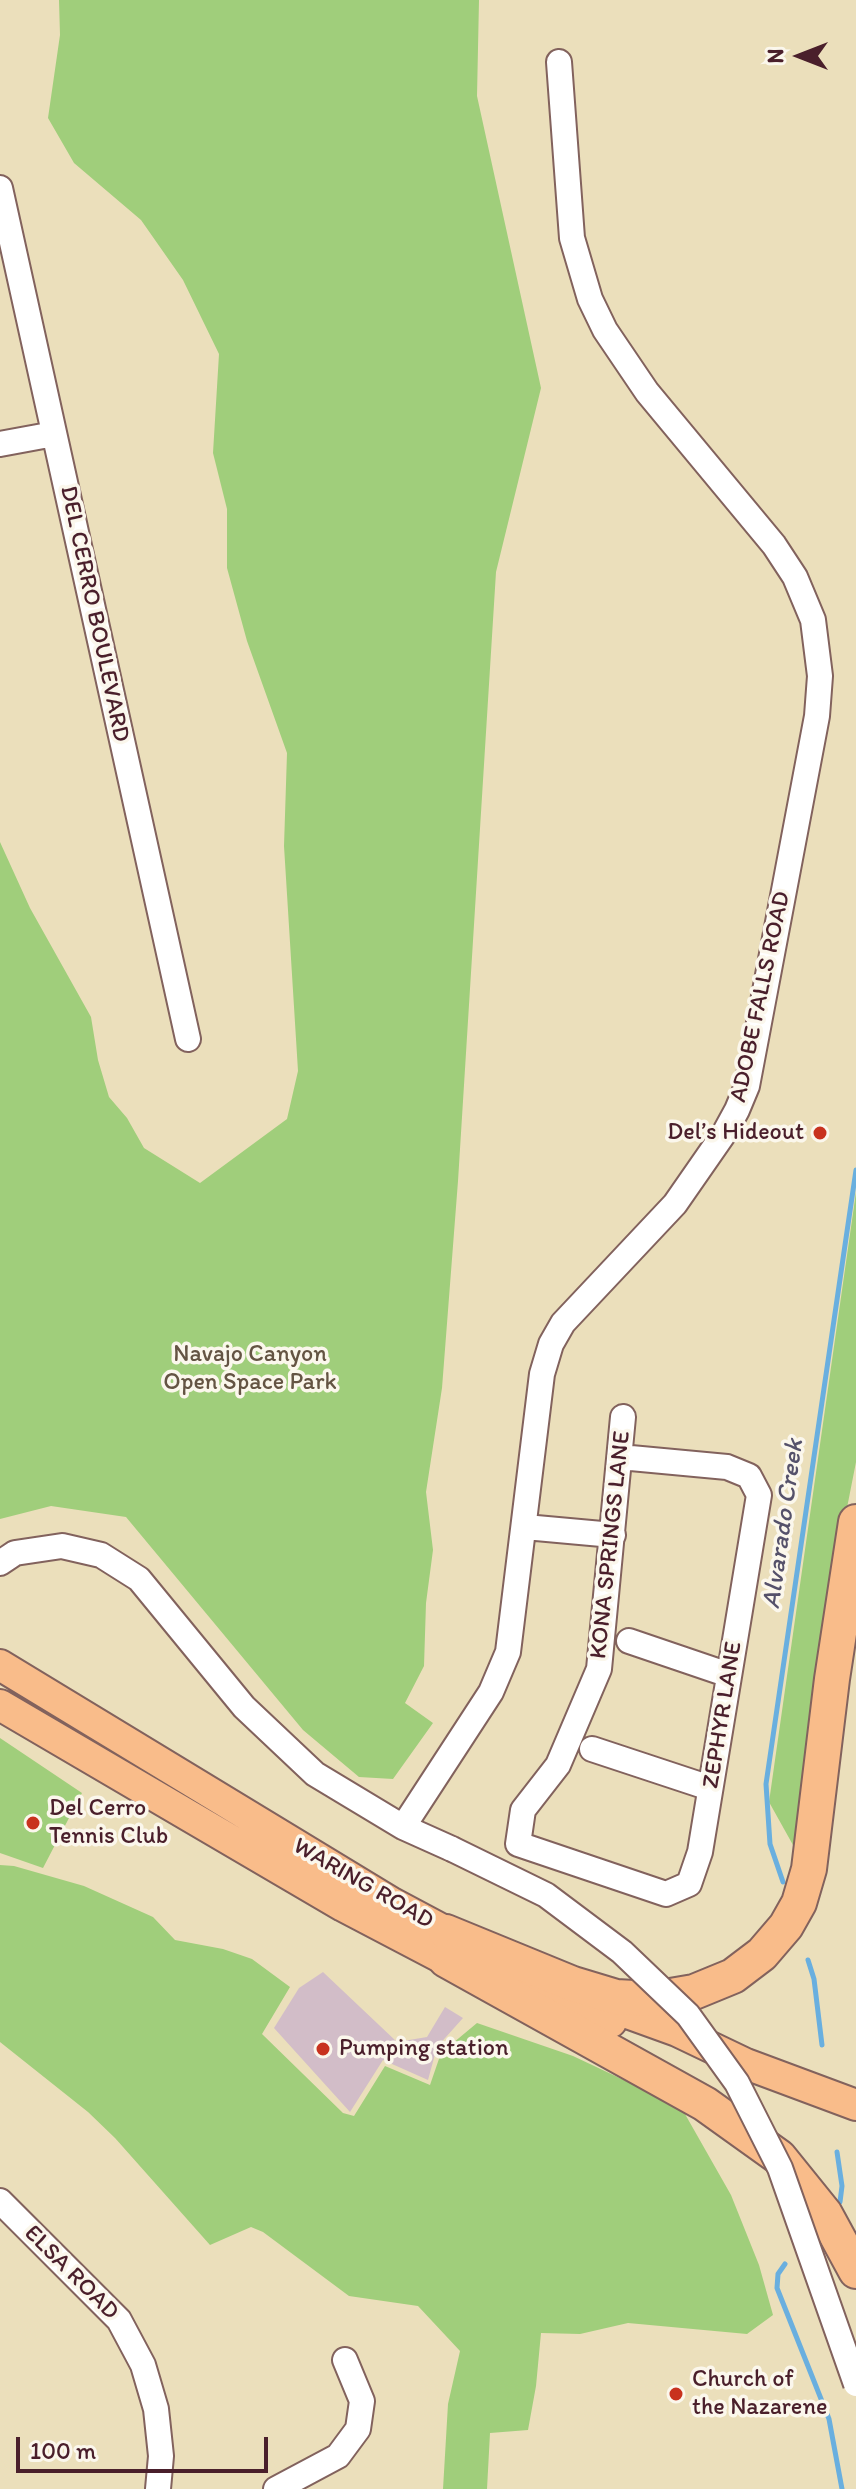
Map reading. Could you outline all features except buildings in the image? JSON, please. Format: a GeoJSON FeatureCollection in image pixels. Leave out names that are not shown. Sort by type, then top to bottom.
{"type":"FeatureCollection","features":[{"type":"Feature","properties":{"kind":"highway"},"geometry":{"type":"LineString","coordinates":[[446,1946],[616,1997],[653,1999],[694,1992],[733,1976],[762,1954],[786,1926],[799,1903],[809,1869],[832,1679],[856,1522]]}},
{"type":"Feature","properties":{"kind":"highway"},"geometry":{"type":"LineString","coordinates":[[446,1946],[705,2104],[779,2157],[825,2214],[856,2271]]}},
{"type":"Feature","properties":{"kind":"main road","name":"WARING ROAD"},"geometry":{"type":"LineString","coordinates":[[0,1665],[381,1896],[446,1946]]}},
{"type":"Feature","properties":{"kind":"main road","name":"WARING ROAD"},"geometry":{"type":"LineString","coordinates":[[0,1705],[343,1906],[677,2031],[746,2064],[846,2101]]}},
{"type":"Feature","properties":{"kind":"street","name":"ADOBE FALLS ROAD"},"geometry":{"type":"LineString","coordinates":[[403,1827],[491,1692],[508,1652],[542,1374],[551,1344],[563,1323],[675,1204],[725,1132],[747,1086],[817,716],[820,676],[813,620],[795,577],[774,545],[647,392],[605,330],[590,299],[572,238],[559,62]]}},
{"type":"Feature","properties":{"kind":"street","name":"DEL CERRO BOULEVARD"},"geometry":{"type":"LineString","coordinates":[[0,188],[188,1039]]}},
{"type":"Feature","properties":{"kind":"street"},"geometry":{"type":"LineString","coordinates":[[0,444],[54,434]]}},
{"type":"Feature","properties":{"kind":"street","name":"KONA SPRINGS LANE"},"geometry":{"type":"LineString","coordinates":[[623,1417],[599,1669],[558,1765],[523,1810],[518,1844],[666,1894]]}},
{"type":"Feature","properties":{"kind":"street","name":"ZEPHYR LANE"},"geometry":{"type":"LineString","coordinates":[[620,1457],[727,1467],[749,1476],[759,1495],[700,1852],[689,1884],[666,1894]]}},
{"type":"Feature","properties":{"kind":"street"},"geometry":{"type":"LineString","coordinates":[[525,1527],[613,1535]]}},
{"type":"Feature","properties":{"kind":"street"},"geometry":{"type":"LineString","coordinates":[[0,1563],[15,1553],[62,1546],[101,1555],[139,1579],[244,1707],[315,1774],[403,1827],[546,1895],[622,1952],[688,2015],[737,2083],[780,2168],[856,2384]]}},
{"type":"Feature","properties":{"kind":"street"},"geometry":{"type":"LineString","coordinates":[[629,1641],[729,1675]]}},
{"type":"Feature","properties":{"kind":"street"},"geometry":{"type":"LineString","coordinates":[[592,1749],[710,1788]]}},
{"type":"Feature","properties":{"kind":"street","name":"ELSA ROAD"},"geometry":{"type":"LineString","coordinates":[[0,2201],[119,2320],[143,2365],[156,2409],[161,2456],[158,2489]]}},
{"type":"Feature","properties":{"kind":"street"},"geometry":{"type":"LineString","coordinates":[[276,2489],[338,2456],[358,2429],[362,2401],[345,2360]]}},
{"type":"Feature","properties":{"kind":"shaded area"},"geometry":{"type":"Polygon","coordinates":[[[323,1972],[397,2042],[427,2037],[445,2007],[463,2018],[437,2047],[428,2080],[383,2060],[350,2112],[274,2028],[299,1988],[323,1972]]]}},
{"type":"Feature","properties":{"kind":"green space","name":"Navajo Canyon Open Space Park"},"geometry":{"type":"Polygon","coordinates":[[[59,0],[479,0],[477,96],[541,388],[496,572],[458,1181],[442,1388],[426,1492],[433,1550],[426,1603],[424,1666],[405,1703],[433,1723],[393,1779],[359,1777],[303,1730],[126,1517],[51,1506],[0,1519],[0,842],[30,908],[91,1017],[98,1060],[109,1097],[127,1118],[144,1148],[200,1183],[287,1119],[298,1071],[284,846],[287,753],[247,641],[227,568],[227,509],[213,453],[219,354],[183,280],[141,220],[74,163],[48,118],[60,35],[59,0]]]}},
{"type":"Feature","properties":{"kind":"green space"},"geometry":{"type":"Polygon","coordinates":[[[856,1192],[856,1462],[845,1518],[798,1854],[769,1802],[856,1192]]]}},
{"type":"Feature","properties":{"kind":"green space","name":"Del Cerro Tennis Club"},"geometry":{"type":"Polygon","coordinates":[[[0,1738],[82,1793],[43,1868],[0,1853],[0,1738]]]}},
{"type":"Feature","properties":{"kind":"green space"},"geometry":{"type":"Polygon","coordinates":[[[0,1865],[14,1866],[84,1886],[153,1917],[175,1940],[223,1949],[252,1959],[290,1987],[262,2034],[343,2113],[354,2116],[385,2066],[430,2085],[441,2053],[477,2023],[573,2056],[681,2107],[731,2195],[759,2265],[773,2315],[747,2334],[628,2323],[580,2334],[541,2333],[528,2430],[490,2433],[487,2489],[443,2489],[448,2404],[460,2351],[418,2306],[349,2296],[263,2232],[251,2227],[210,2245],[115,2138],[88,2112],[0,2042],[0,1865]]]}},
{"type":"Feature","properties":{"kind":"waterway","name":"Alvarado Creek"},"geometry":{"type":"LineString","coordinates":[[783,1882],[770,1844],[766,1784],[856,1170]]}},
{"type":"Feature","properties":{"kind":"waterway","name":"Alvarado Creek"},"geometry":{"type":"LineString","coordinates":[[808,1960],[814,1979],[822,2045]]}},
{"type":"Feature","properties":{"kind":"waterway","name":"Alvarado Creek"},"geometry":{"type":"LineString","coordinates":[[837,2152],[842,2186],[840,2202]]}},
{"type":"Feature","properties":{"kind":"waterway","name":"Alvarado Creek"},"geometry":{"type":"LineString","coordinates":[[785,2264],[778,2274],[777,2288],[829,2419],[842,2489]]}},
{"type":"Feature","properties":{"kind":"place","name":"Del’s Hideout"},"geometry":{"type":"Point","coordinates":[820,1133]}},
{"type":"Feature","properties":{"kind":"place","name":"Del Cerro Tennis Club"},"geometry":{"type":"Point","coordinates":[33,1823]}},
{"type":"Feature","properties":{"kind":"place","name":"Pumping station"},"geometry":{"type":"Point","coordinates":[323,2049]}},
{"type":"Feature","properties":{"kind":"place","name":"Church of the Nazarene"},"geometry":{"type":"Point","coordinates":[676,2394]}}]}
